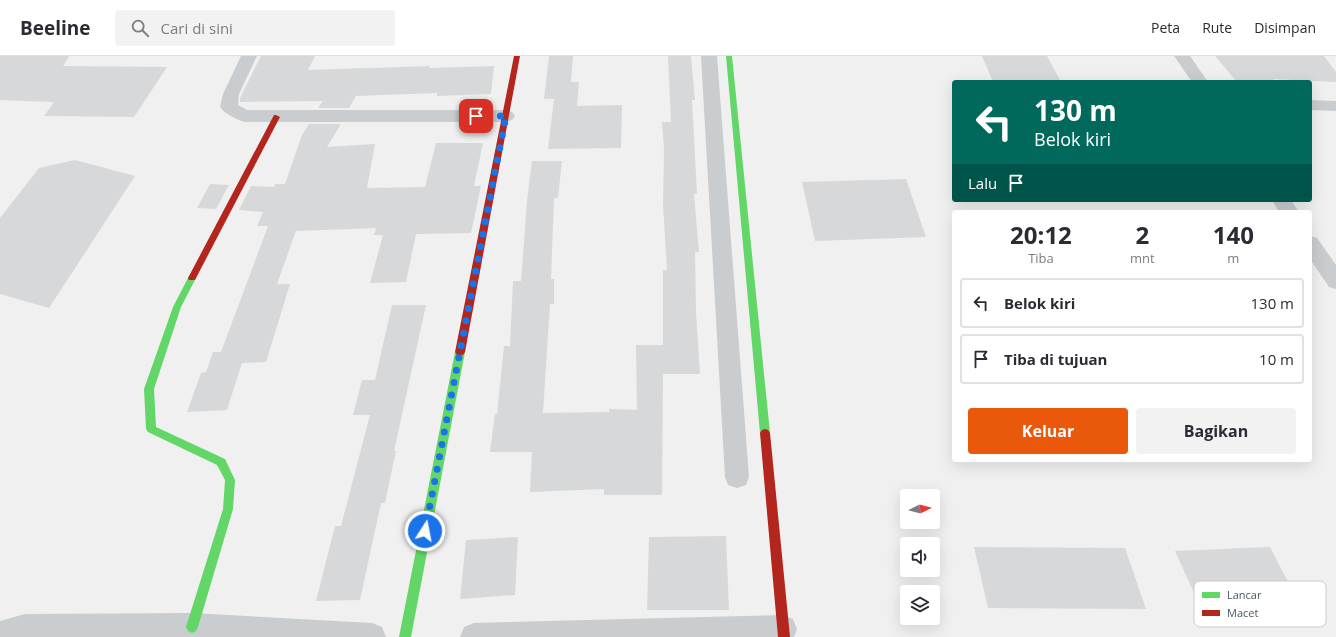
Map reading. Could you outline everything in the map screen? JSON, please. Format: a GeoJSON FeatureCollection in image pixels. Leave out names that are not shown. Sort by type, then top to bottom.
{"type":"FeatureCollection","features":[{"type":"Feature","properties":{"kind":"street"},"geometry":{"type":"LineString","coordinates":[[249,56],[231,94],[229,107],[244,116],[506,116]]}},
{"type":"Feature","properties":{"kind":"street"},"geometry":{"type":"LineString","coordinates":[[404,637],[517,56]]}},
{"type":"Feature","properties":{"kind":"street"},"geometry":{"type":"LineString","coordinates":[[708,56],[737,477]]}},
{"type":"Feature","properties":{"kind":"street"},"geometry":{"type":"LineString","coordinates":[[474,637],[783,633],[729,56]]}},
{"type":"Feature","properties":{"kind":"street"},"geometry":{"type":"LineString","coordinates":[[1182,56],[1199,80]]}},
{"type":"Feature","properties":{"kind":"street"},"geometry":{"type":"LineString","coordinates":[[1312,105],[1336,106]]}},
{"type":"Feature","properties":{"kind":"street"},"geometry":{"type":"LineString","coordinates":[[192,627],[228,509],[230,480],[221,462],[151,429],[149,390],[177,306],[276,117]]}},
{"type":"Feature","properties":{"kind":"street"},"geometry":{"type":"LineString","coordinates":[[1312,246],[1336,281]]}},
{"type":"Feature","properties":{"kind":"street"},"geometry":{"type":"LineString","coordinates":[[0,635],[25,628],[192,627],[372,637]]}},
{"type":"Feature","properties":{"kind":"building"},"geometry":{"type":"Polygon","coordinates":[[[0,56],[69,56],[63,66],[167,67],[134,117],[44,116],[54,102],[0,100],[0,56]]]}},
{"type":"Feature","properties":{"kind":"building"},"geometry":{"type":"Polygon","coordinates":[[[261,56],[315,56],[308,70],[430,66],[429,68],[494,66],[491,94],[437,96],[437,93],[356,96],[349,108],[318,108],[323,101],[240,102],[240,98],[261,56]]]}},
{"type":"Feature","properties":{"kind":"building"},"geometry":{"type":"Polygon","coordinates":[[[549,56],[573,56],[571,82],[579,82],[577,106],[622,105],[621,148],[548,149],[554,99],[544,99],[549,56]]]}},
{"type":"Feature","properties":{"kind":"building"},"geometry":{"type":"Polygon","coordinates":[[[668,56],[691,56],[695,100],[692,100],[697,194],[694,194],[699,252],[695,252],[696,312],[700,374],[663,374],[662,495],[604,495],[604,489],[530,492],[532,452],[490,452],[495,414],[497,414],[504,346],[510,346],[513,281],[521,281],[527,200],[532,161],[562,161],[558,198],[554,198],[551,279],[554,279],[554,304],[550,304],[543,413],[609,412],[609,409],[637,410],[636,345],[663,345],[663,270],[667,270],[663,204],[664,149],[662,122],[671,122],[668,56]]]}},
{"type":"Feature","properties":{"kind":"building"},"geometry":{"type":"Polygon","coordinates":[[[982,56],[1047,56],[1060,80],[992,80],[982,56]]]}},
{"type":"Feature","properties":{"kind":"building"},"geometry":{"type":"Polygon","coordinates":[[[1215,56],[1324,56],[1336,72],[1336,82],[1273,79],[1274,80],[1235,80],[1215,56]]]}},
{"type":"Feature","properties":{"kind":"building"},"geometry":{"type":"Polygon","coordinates":[[[309,124],[341,124],[327,147],[375,144],[367,188],[425,187],[436,143],[483,143],[474,186],[481,186],[471,233],[416,234],[406,282],[370,283],[383,235],[374,235],[376,228],[296,231],[277,284],[290,284],[266,362],[242,363],[227,410],[187,412],[201,373],[206,372],[213,352],[221,352],[268,226],[257,226],[263,212],[239,210],[251,186],[274,187],[275,184],[285,184],[302,135],[309,124]]]}},
{"type":"Feature","properties":{"kind":"building"},"geometry":{"type":"Polygon","coordinates":[[[75,160],[135,176],[49,308],[0,294],[0,218],[39,168],[75,160]]]}},
{"type":"Feature","properties":{"kind":"building"},"geometry":{"type":"Polygon","coordinates":[[[906,179],[926,237],[815,241],[802,182],[906,179]]]}},
{"type":"Feature","properties":{"kind":"building"},"geometry":{"type":"Polygon","coordinates":[[[210,184],[229,185],[216,209],[197,208],[210,184]]]}},
{"type":"Feature","properties":{"kind":"building"},"geometry":{"type":"Polygon","coordinates":[[[392,305],[426,305],[394,451],[396,451],[385,503],[381,503],[360,600],[316,601],[335,526],[341,526],[370,415],[353,415],[362,380],[375,380],[392,305]]]}},
{"type":"Feature","properties":{"kind":"building"},"geometry":{"type":"Polygon","coordinates":[[[726,536],[729,610],[647,610],[649,537],[726,536]]]}},
{"type":"Feature","properties":{"kind":"building"},"geometry":{"type":"Polygon","coordinates":[[[518,537],[515,595],[460,599],[466,540],[518,537]]]}},
{"type":"Feature","properties":{"kind":"building"},"geometry":{"type":"Polygon","coordinates":[[[974,547],[1125,548],[1146,609],[988,608],[974,547]]]}},
{"type":"Feature","properties":{"kind":"building"},"geometry":{"type":"Polygon","coordinates":[[[1270,547],[1288,581],[1194,581],[1194,593],[1175,551],[1270,547]]]}},
{"type":"Feature","properties":{"kind":"traffic: fast"},"geometry":{"type":"LineString","coordinates":[[729,56],[765,433]]}},
{"type":"Feature","properties":{"kind":"traffic: fast"},"geometry":{"type":"LineString","coordinates":[[192,278],[177,307],[149,389],[151,429],[221,462],[230,480],[228,509],[192,627]]}},
{"type":"Feature","properties":{"kind":"traffic: fast"},"geometry":{"type":"LineString","coordinates":[[405,637],[460,352]]}},
{"type":"Feature","properties":{"kind":"traffic: jam"},"geometry":{"type":"LineString","coordinates":[[460,352],[517,56]]}},
{"type":"Feature","properties":{"kind":"traffic: jam"},"geometry":{"type":"LineString","coordinates":[[192,278],[276,117]]}},
{"type":"Feature","properties":{"kind":"traffic: jam"},"geometry":{"type":"LineString","coordinates":[[765,433],[784,637]]}},
{"type":"Feature","properties":{"kind":"route"},"geometry":{"type":"LineString","coordinates":[[425,531],[506,116],[476,116]]}}]}
